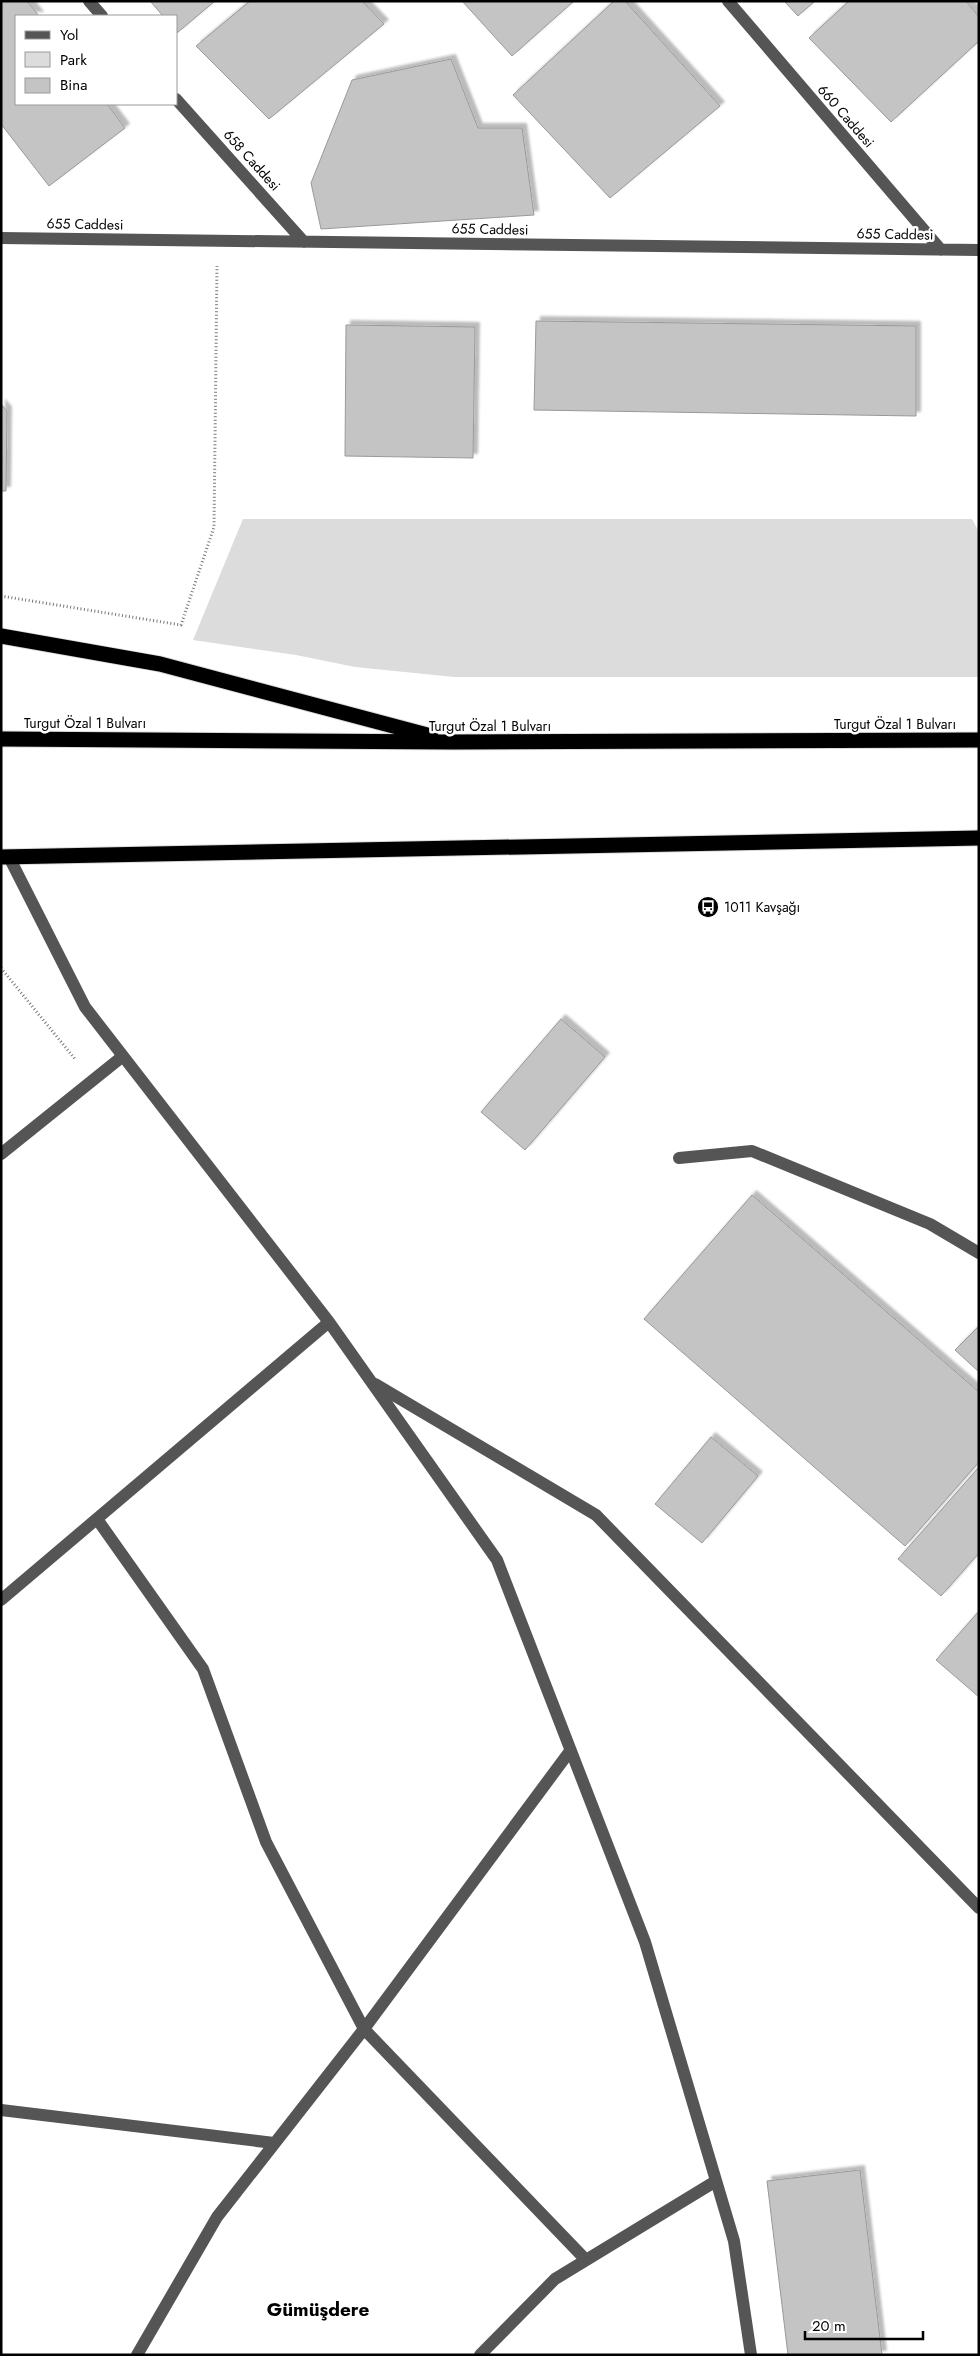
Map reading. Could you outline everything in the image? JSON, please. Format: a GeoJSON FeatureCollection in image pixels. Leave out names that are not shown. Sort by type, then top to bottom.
{"type":"FeatureCollection","features":[{"type":"Feature","properties":{"kind":"highway"},"geometry":{"type":"LineString","coordinates":[[1,636],[160,664],[454,742]]}},
{"type":"Feature","properties":{"kind":"highway","name":"Turgut Özal 1 Bulvarı"},"geometry":{"type":"LineString","coordinates":[[1,739],[454,742],[979,740]]}},
{"type":"Feature","properties":{"kind":"highway"},"geometry":{"type":"LineString","coordinates":[[4,857],[979,838]]}},
{"type":"Feature","properties":{"kind":"highway"},"geometry":{"type":"LineString","coordinates":[[919,839],[979,846]]}},
{"type":"Feature","properties":{"kind":"street"},"geometry":{"type":"LineString","coordinates":[[89,1],[101,15]]}},
{"type":"Feature","properties":{"kind":"street","name":"660 Caddesi"},"geometry":{"type":"LineString","coordinates":[[728,1],[941,250]]}},
{"type":"Feature","properties":{"kind":"street","name":"658 Caddesi"},"geometry":{"type":"LineString","coordinates":[[178,101],[304,242]]}},
{"type":"Feature","properties":{"kind":"street","name":"655 Caddesi"},"geometry":{"type":"LineString","coordinates":[[1,238],[979,250]]}},
{"type":"Feature","properties":{"kind":"street"},"geometry":{"type":"LineString","coordinates":[[4,857],[85,1007],[329,1322],[497,1560],[645,1942],[734,2241],[751,2355]]}},
{"type":"Feature","properties":{"kind":"street"},"geometry":{"type":"LineString","coordinates":[[1,1154],[123,1056]]}},
{"type":"Feature","properties":{"kind":"street"},"geometry":{"type":"LineString","coordinates":[[679,1158],[752,1151],[930,1224],[979,1253]]}},
{"type":"Feature","properties":{"kind":"street"},"geometry":{"type":"LineString","coordinates":[[1,1600],[329,1322]]}},
{"type":"Feature","properties":{"kind":"street"},"geometry":{"type":"LineString","coordinates":[[370,1381],[596,1515],[979,1908]]}},
{"type":"Feature","properties":{"kind":"street"},"geometry":{"type":"LineString","coordinates":[[97,1519],[203,1669],[266,1842],[364,2030],[586,2260]]}},
{"type":"Feature","properties":{"kind":"street"},"geometry":{"type":"LineString","coordinates":[[137,2355],[217,2217],[364,2030],[570,1750]]}},
{"type":"Feature","properties":{"kind":"street"},"geometry":{"type":"LineString","coordinates":[[1,2110],[274,2143]]}},
{"type":"Feature","properties":{"kind":"street"},"geometry":{"type":"LineString","coordinates":[[480,2355],[555,2280],[716,2181]]}},
{"type":"Feature","properties":{"kind":"path"},"geometry":{"type":"LineString","coordinates":[[1,596],[181,626],[214,527],[217,241]]}},
{"type":"Feature","properties":{"kind":"path"},"geometry":{"type":"LineString","coordinates":[[1,968],[92,1081]]}},
{"type":"Feature","properties":{"kind":"green space"},"geometry":{"type":"Polygon","coordinates":[[[243,519],[972,519],[979,532],[979,677],[454,677],[355,667],[296,655],[193,640],[243,519]]]}},
{"type":"Feature","properties":{"kind":"building"},"geometry":{"type":"Polygon","coordinates":[[[1,1],[27,1],[38,15],[15,15],[15,105],[108,105],[125,128],[49,186],[1,124],[1,1]]]}},
{"type":"Feature","properties":{"kind":"building"},"geometry":{"type":"Polygon","coordinates":[[[150,1],[215,1],[178,32],[178,15],[162,15],[150,1]]]}},
{"type":"Feature","properties":{"kind":"building"},"geometry":{"type":"Polygon","coordinates":[[[250,1],[362,1],[384,24],[269,119],[196,46],[250,1]]]}},
{"type":"Feature","properties":{"kind":"building"},"geometry":{"type":"Polygon","coordinates":[[[462,1],[574,1],[512,56],[462,1]]]}},
{"type":"Feature","properties":{"kind":"building"},"geometry":{"type":"Polygon","coordinates":[[[614,1],[625,1],[720,106],[610,198],[513,95],[614,1]]]}},
{"type":"Feature","properties":{"kind":"building"},"geometry":{"type":"Polygon","coordinates":[[[784,1],[815,1],[798,16],[784,1]]]}},
{"type":"Feature","properties":{"kind":"building"},"geometry":{"type":"Polygon","coordinates":[[[849,1],[966,1],[979,17],[979,41],[891,122],[809,38],[849,1]]]}},
{"type":"Feature","properties":{"kind":"building"},"geometry":{"type":"Polygon","coordinates":[[[451,59],[478,128],[522,128],[534,215],[321,229],[311,183],[352,80],[451,59]]]}},
{"type":"Feature","properties":{"kind":"building"},"geometry":{"type":"Polygon","coordinates":[[[536,321],[916,326],[916,416],[534,410],[536,321]]]}},
{"type":"Feature","properties":{"kind":"building"},"geometry":{"type":"Polygon","coordinates":[[[346,325],[475,327],[473,458],[345,456],[346,325]]]}},
{"type":"Feature","properties":{"kind":"building"},"geometry":{"type":"Polygon","coordinates":[[[1,404],[7,411],[6,491],[1,491],[1,404]]]}},
{"type":"Feature","properties":{"kind":"building"},"geometry":{"type":"Polygon","coordinates":[[[561,1019],[605,1057],[525,1150],[481,1112],[561,1019]]]}},
{"type":"Feature","properties":{"kind":"building"},"geometry":{"type":"Polygon","coordinates":[[[752,1195],[979,1392],[979,1462],[905,1546],[644,1319],[752,1195]]]}},
{"type":"Feature","properties":{"kind":"building"},"geometry":{"type":"Polygon","coordinates":[[[979,1326],[979,1372],[955,1350],[979,1326]]]}},
{"type":"Feature","properties":{"kind":"building"},"geometry":{"type":"Polygon","coordinates":[[[711,1437],[758,1476],[702,1543],[655,1504],[711,1437]]]}},
{"type":"Feature","properties":{"kind":"building"},"geometry":{"type":"Polygon","coordinates":[[[979,1467],[979,1553],[941,1596],[898,1559],[979,1467]]]}},
{"type":"Feature","properties":{"kind":"building"},"geometry":{"type":"Polygon","coordinates":[[[979,1611],[979,1697],[936,1660],[979,1611]]]}},
{"type":"Feature","properties":{"kind":"building"},"geometry":{"type":"Polygon","coordinates":[[[860,2170],[882,2355],[788,2355],[767,2181],[860,2170]]]}},
{"type":"Feature","properties":{"kind":"place","name":"1011 Kavşağı"},"geometry":{"type":"Point","coordinates":[708,907]}},
{"type":"Feature","properties":{"kind":"district","name":"Gümüşdere"},"geometry":{"type":"Point","coordinates":[318,2309]}}]}
